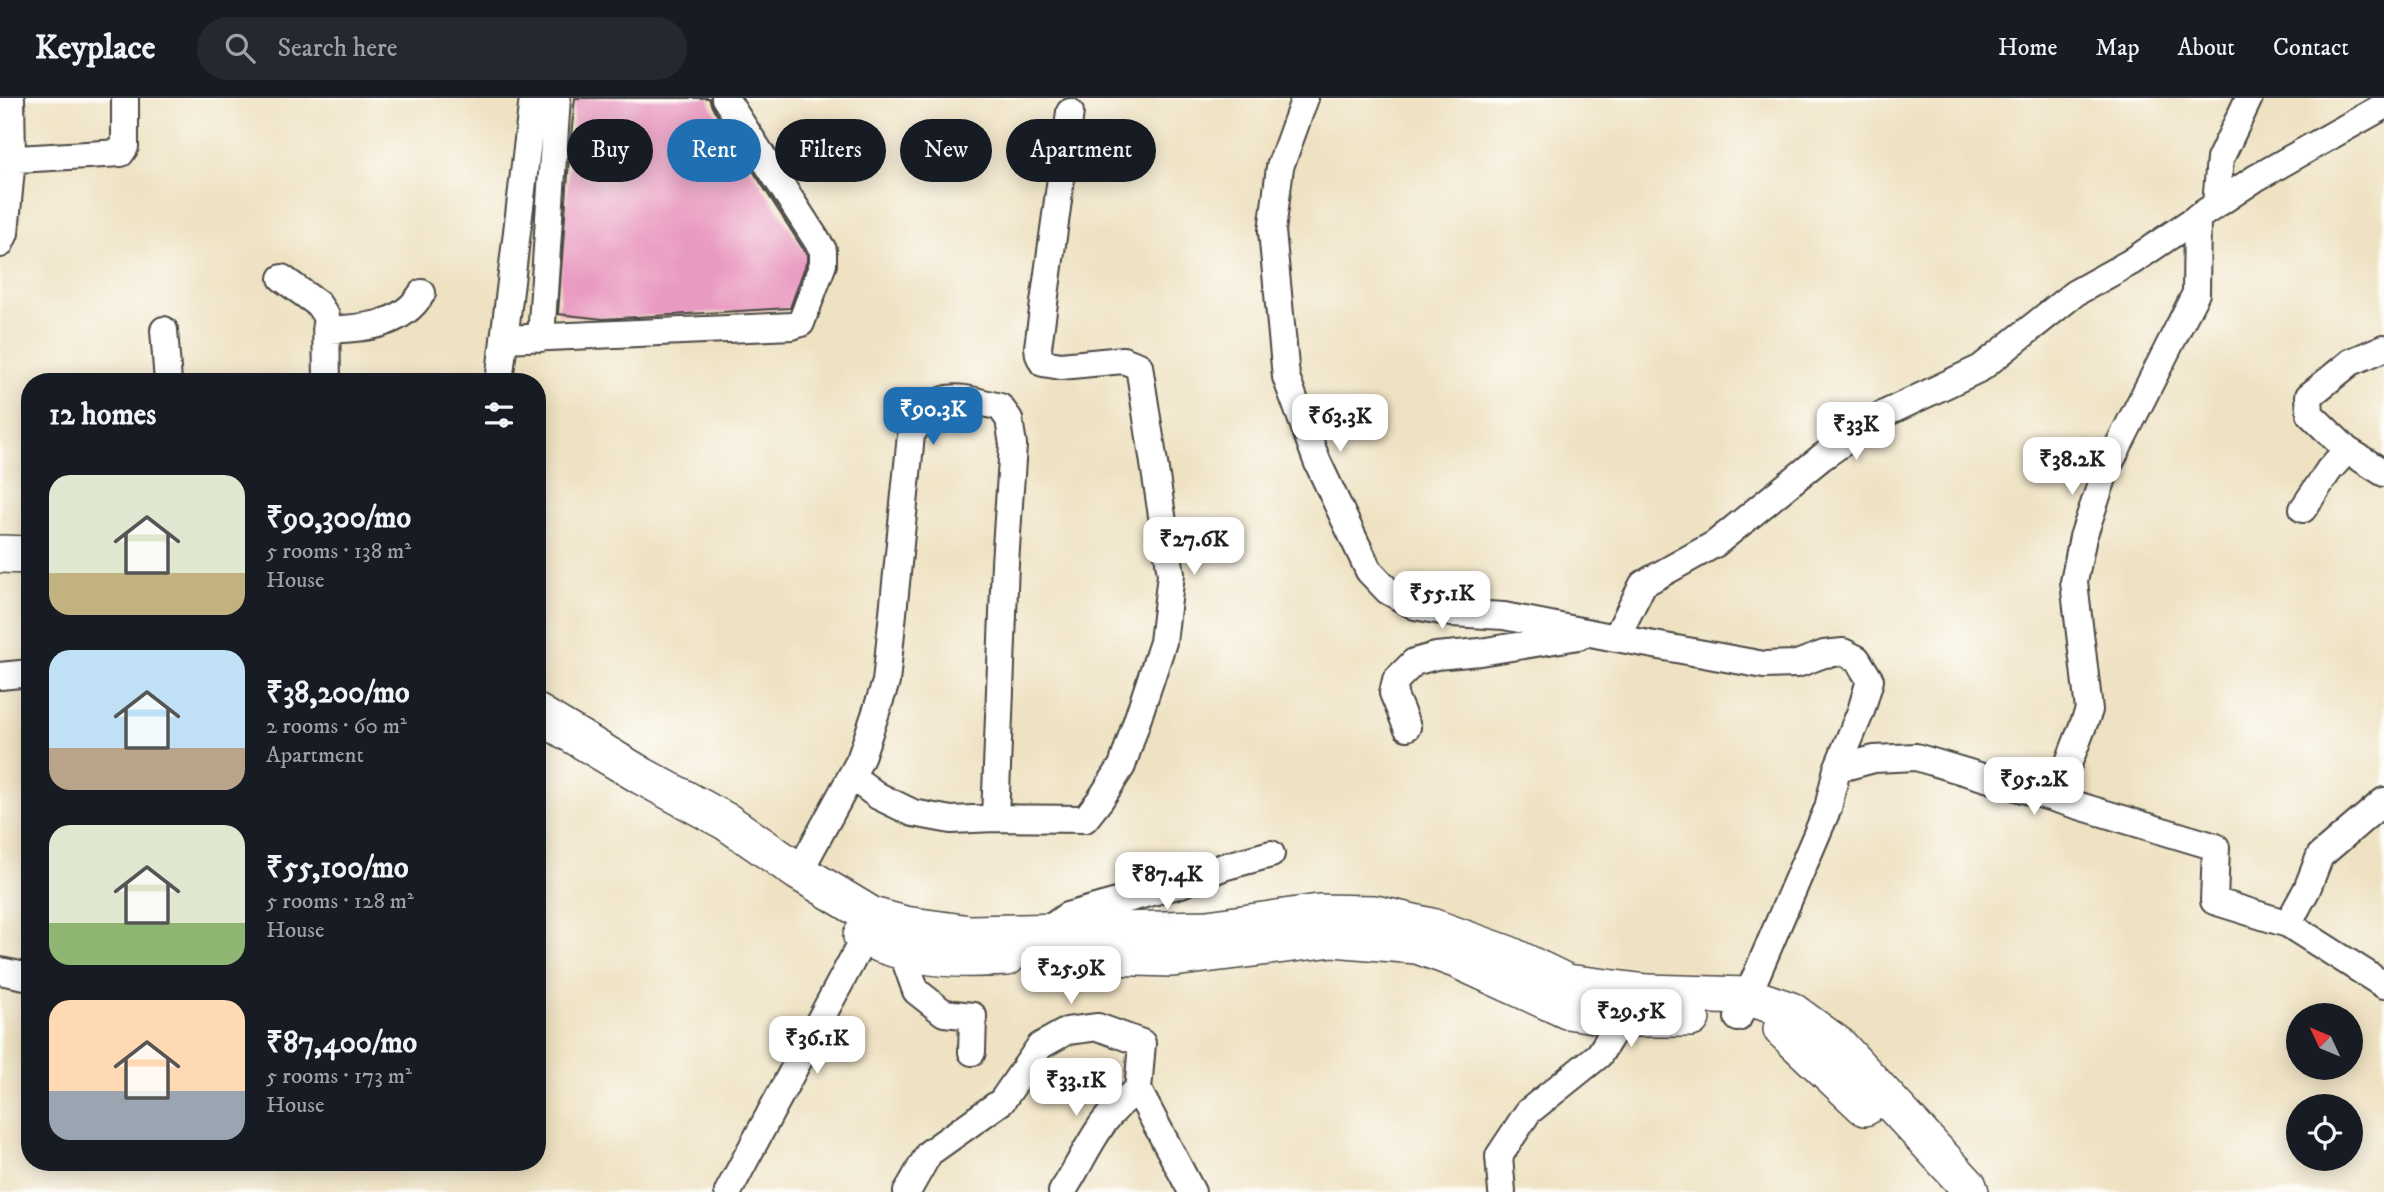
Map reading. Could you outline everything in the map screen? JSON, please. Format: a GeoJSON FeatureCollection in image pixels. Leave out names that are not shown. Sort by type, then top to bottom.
{"type":"FeatureCollection","features":[{"type":"Feature","properties":{"kind":"highway"},"geometry":{"type":"LineString","coordinates":[[0,554],[21,555]]}},
{"type":"Feature","properties":{"kind":"highway"},"geometry":{"type":"LineString","coordinates":[[0,577],[21,578]]}},
{"type":"Feature","properties":{"kind":"highway"},"geometry":{"type":"LineString","coordinates":[[546,718],[642,776],[727,822],[799,872],[868,927],[905,925],[970,934],[1208,929],[1319,913],[1374,914],[1431,927],[1496,950],[1567,983],[1791,1011],[1839,1046],[1924,1136],[1968,1186],[1970,1192]]}},
{"type":"Feature","properties":{"kind":"highway"},"geometry":{"type":"LineString","coordinates":[[546,741],[868,927],[901,949],[924,956],[970,959],[1051,954],[1173,958],[1334,938],[1418,946],[1458,960],[1567,1010],[1622,1018],[1743,1007],[1791,1035],[1937,1179],[1943,1192]]}},
{"type":"Feature","properties":{"kind":"street"},"geometry":{"type":"LineString","coordinates":[[0,244],[5,233],[6,159],[11,98]]}},
{"type":"Feature","properties":{"kind":"street"},"geometry":{"type":"LineString","coordinates":[[6,159],[121,153],[125,146],[124,98]]}},
{"type":"Feature","properties":{"kind":"street"},"geometry":{"type":"LineString","coordinates":[[500,373],[533,98]]}},
{"type":"Feature","properties":{"kind":"street"},"geometry":{"type":"LineString","coordinates":[[541,338],[557,98]]}},
{"type":"Feature","properties":{"kind":"street"},"geometry":{"type":"LineString","coordinates":[[504,339],[792,326],[801,323],[823,264],[824,250],[725,98]]}},
{"type":"Feature","properties":{"kind":"street"},"geometry":{"type":"LineString","coordinates":[[1305,98],[1280,167],[1272,231],[1286,377],[1317,461],[1368,571],[1388,591],[1415,606],[1452,613],[1504,616],[1764,665],[1797,664],[1824,654],[1843,652],[1857,659],[1870,680],[1861,711],[1837,769],[1828,808],[1743,1007]]}},
{"type":"Feature","properties":{"kind":"street"},"geometry":{"type":"LineString","coordinates":[[2055,798],[2089,710],[2074,582],[2083,537],[2105,472],[2196,293],[2207,211],[2220,159],[2249,98]]}},
{"type":"Feature","properties":{"kind":"street"},"geometry":{"type":"LineString","coordinates":[[1407,727],[1393,693],[1396,680],[1414,662],[1436,656],[1606,636],[1643,584],[1715,544],[1822,457],[1882,415],[1981,368],[2075,293],[2131,262],[2256,178],[2384,106]]}},
{"type":"Feature","properties":{"kind":"street"},"geometry":{"type":"LineString","coordinates":[[851,776],[878,796],[913,813],[951,820],[1085,819],[1122,765],[1163,642],[1171,574],[1139,366],[1123,360],[1061,366],[1043,363],[1039,355],[1070,112]]}},
{"type":"Feature","properties":{"kind":"street"},"geometry":{"type":"LineString","coordinates":[[282,278],[317,304],[326,316],[327,373]]}},
{"type":"Feature","properties":{"kind":"street"},"geometry":{"type":"LineString","coordinates":[[327,330],[379,324],[401,316],[414,305],[422,293]]}},
{"type":"Feature","properties":{"kind":"street"},"geometry":{"type":"LineString","coordinates":[[164,330],[167,373]]}},
{"type":"Feature","properties":{"kind":"street"},"geometry":{"type":"LineString","coordinates":[[2384,348],[2351,362],[2309,396],[2310,414],[2347,450],[2384,473]]}},
{"type":"Feature","properties":{"kind":"street"},"geometry":{"type":"LineString","coordinates":[[799,872],[860,760],[886,682],[911,435],[924,414],[947,397],[1000,407],[1009,419],[1013,445],[1005,563],[995,818]]}},
{"type":"Feature","properties":{"kind":"street"},"geometry":{"type":"LineString","coordinates":[[2303,509],[2329,470],[2347,450]]}},
{"type":"Feature","properties":{"kind":"street"},"geometry":{"type":"LineString","coordinates":[[0,676],[21,674]]}},
{"type":"Feature","properties":{"kind":"street"},"geometry":{"type":"LineString","coordinates":[[1837,769],[1874,759],[1916,757],[2216,847],[2214,901],[2288,924],[2384,985]]}},
{"type":"Feature","properties":{"kind":"street"},"geometry":{"type":"LineString","coordinates":[[2288,924],[2320,856],[2384,802]]}},
{"type":"Feature","properties":{"kind":"street"},"geometry":{"type":"LineString","coordinates":[[1045,932],[1066,916],[1181,884],[1223,867],[1271,854]]}},
{"type":"Feature","properties":{"kind":"street"},"geometry":{"type":"LineString","coordinates":[[728,1192],[868,927]]}},
{"type":"Feature","properties":{"kind":"street"},"geometry":{"type":"LineString","coordinates":[[901,949],[916,990],[944,1013],[973,1016],[972,1052]]}},
{"type":"Feature","properties":{"kind":"street"},"geometry":{"type":"LineString","coordinates":[[0,971],[21,975]]}},
{"type":"Feature","properties":{"kind":"street"},"geometry":{"type":"LineString","coordinates":[[1502,1192],[1499,1156],[1528,1112],[1599,1055],[1622,1018]]}},
{"type":"Feature","properties":{"kind":"street"},"geometry":{"type":"LineString","coordinates":[[907,1192],[929,1153],[1002,1101],[1040,1046],[1066,1031],[1098,1027],[1142,1043],[1138,1090],[1192,1192]]}},
{"type":"Feature","properties":{"kind":"street"},"geometry":{"type":"LineString","coordinates":[[1062,1192],[1094,1133],[1121,1101],[1138,1090]]}},
{"type":"Feature","properties":{"kind":"building"},"geometry":{"type":"Polygon","coordinates":[[[575,98],[709,98],[720,119],[667,119],[667,182],[760,182],[807,255],[790,308],[603,319],[558,314],[567,182],[653,182],[653,119],[573,119],[575,98]]]}}]}
